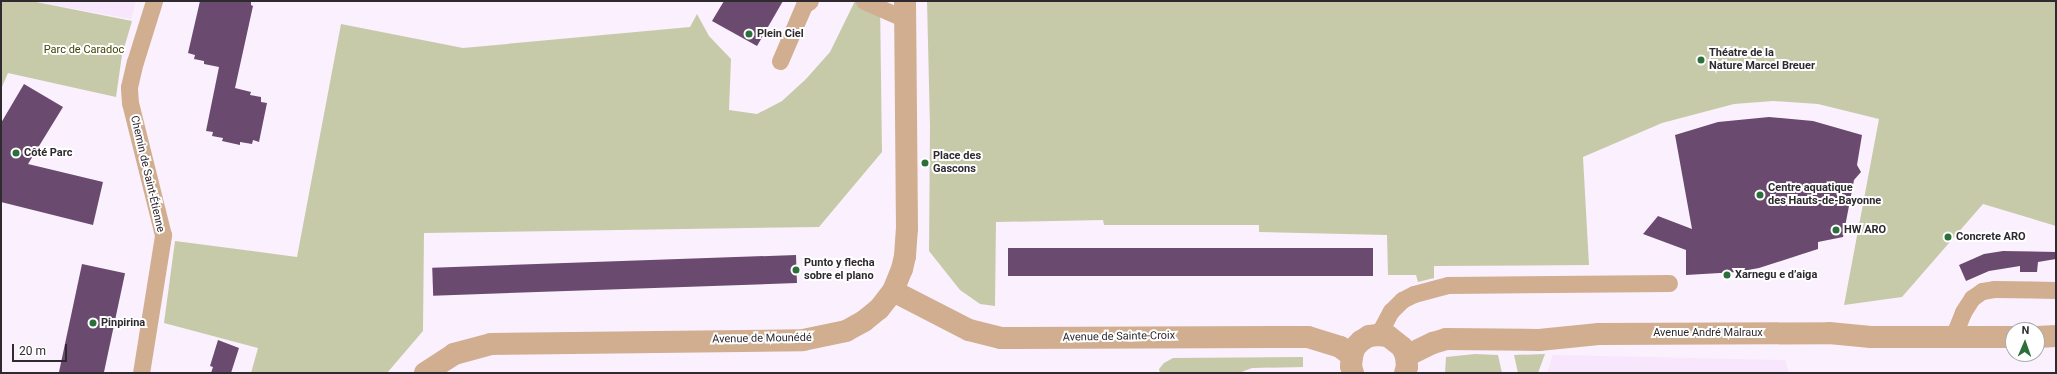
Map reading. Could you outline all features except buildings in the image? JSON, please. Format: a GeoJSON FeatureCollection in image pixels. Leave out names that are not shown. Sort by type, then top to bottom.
{"type":"FeatureCollection","features":[{"type":"Feature","properties":{"kind":"street","name":"Chemin de Saint-Étienne"},"geometry":{"type":"LineString","coordinates":[[141,373],[163,236],[130,103],[129,87],[135,62],[154,1]]}},
{"type":"Feature","properties":{"kind":"street"},"geometry":{"type":"LineString","coordinates":[[780,61],[804,6],[810,1]]}},
{"type":"Feature","properties":{"kind":"street"},"geometry":{"type":"LineString","coordinates":[[864,1],[905,10]]}},
{"type":"Feature","properties":{"kind":"street","name":"Avenue de Mounédé"},"geometry":{"type":"LineString","coordinates":[[426,373],[454,354],[491,344],[803,340],[828,336],[846,331],[864,321],[879,308],[893,292],[902,269],[905,256],[907,229],[905,10]]}},
{"type":"Feature","properties":{"kind":"street"},"geometry":{"type":"LineString","coordinates":[[1378,335],[1391,311],[1402,300],[1414,294],[1448,285],[1669,283]]}},
{"type":"Feature","properties":{"kind":"street"},"geometry":{"type":"LineString","coordinates":[[1953,337],[1963,312],[1972,298],[1982,291],[1994,289],[2056,290]]}},
{"type":"Feature","properties":{"kind":"street","name":"Avenue de Sainte-Croix"},"geometry":{"type":"LineString","coordinates":[[893,292],[969,330],[1002,338],[1308,337],[1340,347],[1352,364]]}},
{"type":"Feature","properties":{"kind":"street","name":"Avenue André Malraux"},"geometry":{"type":"LineString","coordinates":[[1406,364],[1433,343],[1446,339],[1539,340],[1599,334],[1780,333],[1850,334],[1871,337],[2005,337]]}},
{"type":"Feature","properties":{"kind":"street"},"geometry":{"type":"LineString","coordinates":[[1352,364],[1361,341],[1369,336],[1378,335],[1388,336],[1396,340],[1402,347],[1406,364]]}},
{"type":"Feature","properties":{"kind":"street"},"geometry":{"type":"LineString","coordinates":[[2045,337],[2056,336]]}},
{"type":"Feature","properties":{"kind":"shaded area"},"geometry":{"type":"Polygon","coordinates":[[[31,1],[136,1],[131,19],[31,1]]]}},
{"type":"Feature","properties":{"kind":"shaded area"},"geometry":{"type":"Polygon","coordinates":[[[1553,355],[1785,360],[1789,373],[1547,373],[1553,355]]]}},
{"type":"Feature","properties":{"kind":"green space","name":"Parc de Caradoc"},"geometry":{"type":"Polygon","coordinates":[[[1,1],[31,1],[132,21],[122,55],[116,97],[8,73],[1,89],[1,1]]]}},
{"type":"Feature","properties":{"kind":"green space"},"geometry":{"type":"Polygon","coordinates":[[[855,1],[880,1],[882,152],[819,227],[424,233],[423,331],[387,373],[251,373],[258,348],[164,323],[175,241],[297,257],[341,24],[463,48],[690,27],[697,14],[709,36],[731,59],[729,110],[757,114],[782,101],[806,79],[830,52],[855,1]]]}},
{"type":"Feature","properties":{"kind":"green space"},"geometry":{"type":"Polygon","coordinates":[[[927,1],[2056,1],[2056,226],[1983,204],[1902,297],[1844,305],[1879,119],[1818,104],[1773,101],[1734,104],[1662,123],[1583,157],[1589,265],[1434,266],[1434,278],[1418,282],[1416,275],[1388,275],[1387,235],[1259,232],[1259,225],[1104,225],[1103,220],[996,222],[995,306],[980,304],[960,290],[929,251],[930,127],[927,1]]]}},
{"type":"Feature","properties":{"kind":"green space"},"geometry":{"type":"Polygon","coordinates":[[[1475,354],[1498,355],[1502,373],[1445,373],[1446,357],[1475,354]]]}},
{"type":"Feature","properties":{"kind":"green space"},"geometry":{"type":"Polygon","coordinates":[[[1545,354],[1538,373],[1518,373],[1514,355],[1545,354]]]}},
{"type":"Feature","properties":{"kind":"green space"},"geometry":{"type":"Polygon","coordinates":[[[1303,357],[1303,367],[1252,368],[1239,373],[1160,373],[1159,369],[1164,363],[1173,358],[1303,357]]]}},
{"type":"Feature","properties":{"kind":"place","name":"Plein Ciel"},"geometry":{"type":"Point","coordinates":[749,34]}},
{"type":"Feature","properties":{"kind":"place","name":"Théatre de la Nature Marcel Breuer"},"geometry":{"type":"Point","coordinates":[1701,60]}},
{"type":"Feature","properties":{"kind":"place","name":"Côté Parc"},"geometry":{"type":"Point","coordinates":[16,153]}},
{"type":"Feature","properties":{"kind":"place","name":"Place des Gascons"},"geometry":{"type":"Point","coordinates":[925,163]}},
{"type":"Feature","properties":{"kind":"place","name":"Centre aquatique des Hauts-de-Bayonne"},"geometry":{"type":"Point","coordinates":[1760,195]}},
{"type":"Feature","properties":{"kind":"place","name":"HW ARO"},"geometry":{"type":"Point","coordinates":[1836,230]}},
{"type":"Feature","properties":{"kind":"place","name":"Concrete ARO"},"geometry":{"type":"Point","coordinates":[1948,237]}},
{"type":"Feature","properties":{"kind":"place","name":"Punto y flecha sobre el plano"},"geometry":{"type":"Point","coordinates":[796,270]}},
{"type":"Feature","properties":{"kind":"place","name":"Xarnegu e d’aiga"},"geometry":{"type":"Point","coordinates":[1727,275]}},
{"type":"Feature","properties":{"kind":"place","name":"Pinpirina"},"geometry":{"type":"Point","coordinates":[93,323]}}]}
